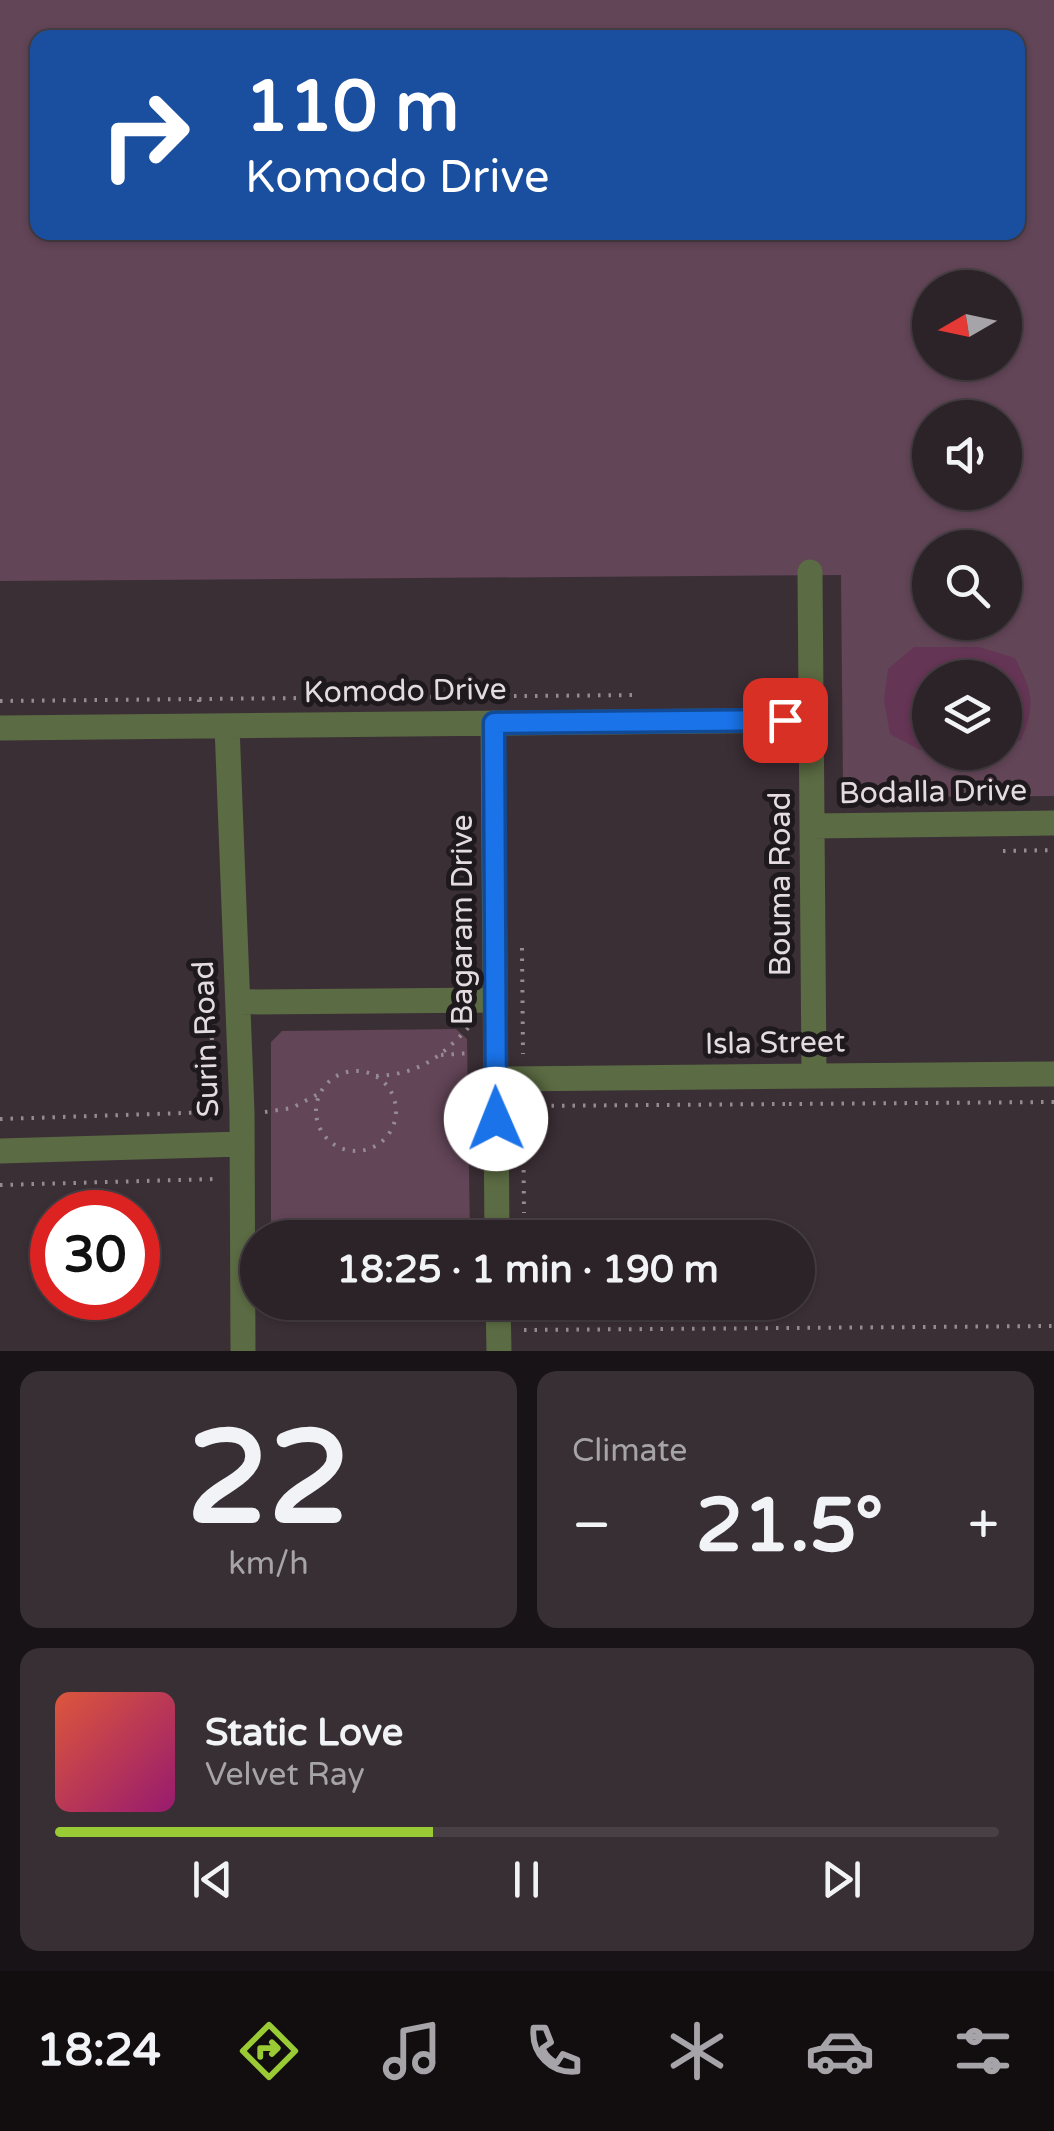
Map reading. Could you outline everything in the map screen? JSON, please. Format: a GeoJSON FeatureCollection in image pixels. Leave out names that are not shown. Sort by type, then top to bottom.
{"type":"FeatureCollection","features":[{"type":"Feature","properties":{"kind":"street","name":"Bouma Road"},"geometry":{"type":"LineString","coordinates":[[801,1076],[812,826],[810,572]]}},
{"type":"Feature","properties":{"kind":"street","name":"Komodo Drive"},"geometry":{"type":"LineString","coordinates":[[0,728],[812,720]]}},
{"type":"Feature","properties":{"kind":"street","name":"Bagaram Drive"},"geometry":{"type":"LineString","coordinates":[[494,723],[497,1220]]}},
{"type":"Feature","properties":{"kind":"street","name":"Surin Road"},"geometry":{"type":"LineString","coordinates":[[227,726],[238,1002],[254,1112],[242,1144],[243,1351]]}},
{"type":"Feature","properties":{"kind":"street","name":"Bodalla Drive"},"geometry":{"type":"LineString","coordinates":[[812,826],[1054,823]]}},
{"type":"Feature","properties":{"kind":"street"},"geometry":{"type":"LineString","coordinates":[[238,1002],[495,1000]]}},
{"type":"Feature","properties":{"kind":"street","name":"Isla Street"},"geometry":{"type":"LineString","coordinates":[[496,1080],[1054,1074]]}},
{"type":"Feature","properties":{"kind":"street"},"geometry":{"type":"LineString","coordinates":[[0,1151],[242,1144]]}},
{"type":"Feature","properties":{"kind":"path"},"geometry":{"type":"LineString","coordinates":[[0,701],[646,695]]}},
{"type":"Feature","properties":{"kind":"path"},"geometry":{"type":"LineString","coordinates":[[199,699],[200,725]]}},
{"type":"Feature","properties":{"kind":"path"},"geometry":{"type":"LineString","coordinates":[[522,936],[524,1219]]}},
{"type":"Feature","properties":{"kind":"path"},"geometry":{"type":"LineString","coordinates":[[0,1185],[215,1179],[210,1000]]}},
{"type":"Feature","properties":{"kind":"path"},"geometry":{"type":"LineString","coordinates":[[375,1076],[389,1089],[395,1102],[392,1129],[374,1148],[338,1148],[328,1141],[316,1120],[320,1093],[328,1082],[354,1071],[389,1076],[418,1069],[441,1054],[470,1026]]}},
{"type":"Feature","properties":{"kind":"path"},"geometry":{"type":"LineString","coordinates":[[787,1104],[801,1076]]}},
{"type":"Feature","properties":{"kind":"path"},"geometry":{"type":"LineString","coordinates":[[0,1119],[254,1112],[292,1108],[320,1093]]}},
{"type":"Feature","properties":{"kind":"path"},"geometry":{"type":"LineString","coordinates":[[524,1106],[1054,1102]]}},
{"type":"Feature","properties":{"kind":"path"},"geometry":{"type":"LineString","coordinates":[[499,1340],[1054,1326]]}},
{"type":"Feature","properties":{"kind":"shaded area"},"geometry":{"type":"Polygon","coordinates":[[[0,0],[1054,0],[1054,796],[854,797],[843,786],[841,575],[0,581],[0,0]]]}},
{"type":"Feature","properties":{"kind":"shaded area"},"geometry":{"type":"Polygon","coordinates":[[[914,647],[979,647],[1016,660],[912,660],[912,746],[890,734],[884,700],[888,669],[914,647]]]}},
{"type":"Feature","properties":{"kind":"shaded area"},"geometry":{"type":"Polygon","coordinates":[[[1022,672],[1030,698],[1022,737],[1022,672]]]}},
{"type":"Feature","properties":{"kind":"shaded area"},"geometry":{"type":"Polygon","coordinates":[[[456,1029],[467,1039],[470,1220],[271,1220],[271,1042],[282,1031],[456,1029]]]}},
{"type":"Feature","properties":{"kind":"route"},"geometry":{"type":"LineString","coordinates":[[496,1119],[494,723],[785,720]]}}]}
